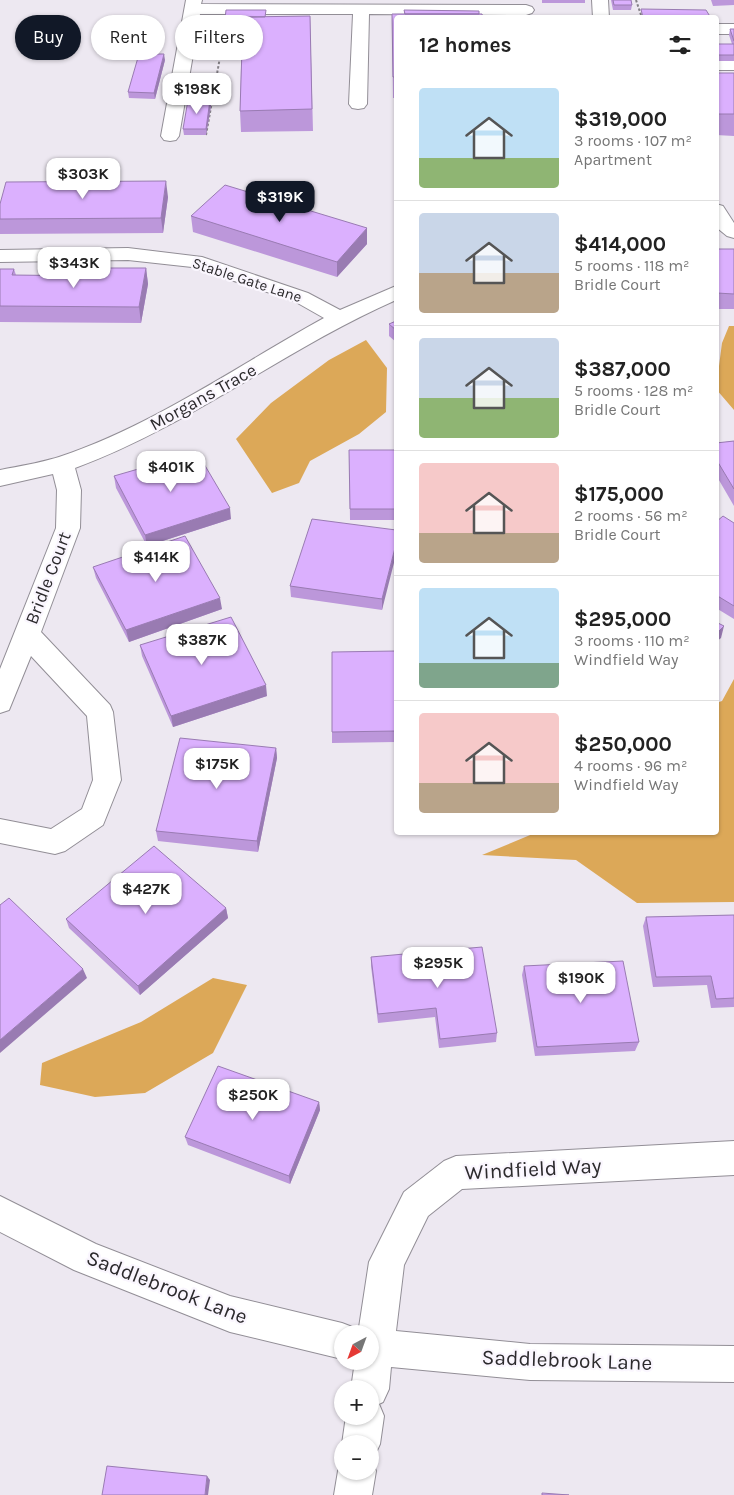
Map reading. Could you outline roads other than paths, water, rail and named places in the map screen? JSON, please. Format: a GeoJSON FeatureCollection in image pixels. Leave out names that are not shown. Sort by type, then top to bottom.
{"type":"FeatureCollection","features":[{"type":"Feature","properties":{"kind":"street"},"geometry":{"type":"LineString","coordinates":[[600,0],[601,15]]}},
{"type":"Feature","properties":{"kind":"street"},"geometry":{"type":"LineString","coordinates":[[170,136],[193,5],[361,10],[526,9]]}},
{"type":"Feature","properties":{"kind":"street"},"geometry":{"type":"LineString","coordinates":[[358,104],[361,10]]}},
{"type":"Feature","properties":{"kind":"street"},"geometry":{"type":"LineString","coordinates":[[719,29],[734,29]]}},
{"type":"Feature","properties":{"kind":"street"},"geometry":{"type":"LineString","coordinates":[[719,65],[734,65]]}},
{"type":"Feature","properties":{"kind":"street"},"geometry":{"type":"LineString","coordinates":[[719,199],[734,199]]}},
{"type":"Feature","properties":{"kind":"street"},"geometry":{"type":"LineString","coordinates":[[719,218],[734,232]]}},
{"type":"Feature","properties":{"kind":"street","name":"Stable Gate Lane"},"geometry":{"type":"LineString","coordinates":[[0,256],[128,254],[195,261],[301,297],[339,318]]}},
{"type":"Feature","properties":{"kind":"street","name":"Morgans Trace"},"geometry":{"type":"LineString","coordinates":[[0,478],[62,464],[114,444],[176,413],[244,375],[339,318],[394,293]]}},
{"type":"Feature","properties":{"kind":"street","name":"Bridle Court"},"geometry":{"type":"LineString","coordinates":[[0,703],[68,528],[69,490],[62,464]]}},
{"type":"Feature","properties":{"kind":"street","name":"Bridle Court"},"geometry":{"type":"LineString","coordinates":[[0,831],[55,842],[93,817],[107,780],[100,712],[27,634]]}},
{"type":"Feature","properties":{"kind":"street","name":"Windfield Way"},"geometry":{"type":"LineString","coordinates":[[369,1325],[387,1262],[416,1204],[456,1172],[734,1158]]}},
{"type":"Feature","properties":{"kind":"street","name":"Saddlebrook Lane"},"geometry":{"type":"LineString","coordinates":[[0,1213],[86,1258],[230,1314],[334,1338]]}},
{"type":"Feature","properties":{"kind":"street","name":"Saddlebrook Lane"},"geometry":{"type":"LineString","coordinates":[[379,1347],[530,1362],[734,1364]]}},
{"type":"Feature","properties":{"kind":"street"},"geometry":{"type":"LineString","coordinates":[[353,1495],[356,1480]]}}]}
